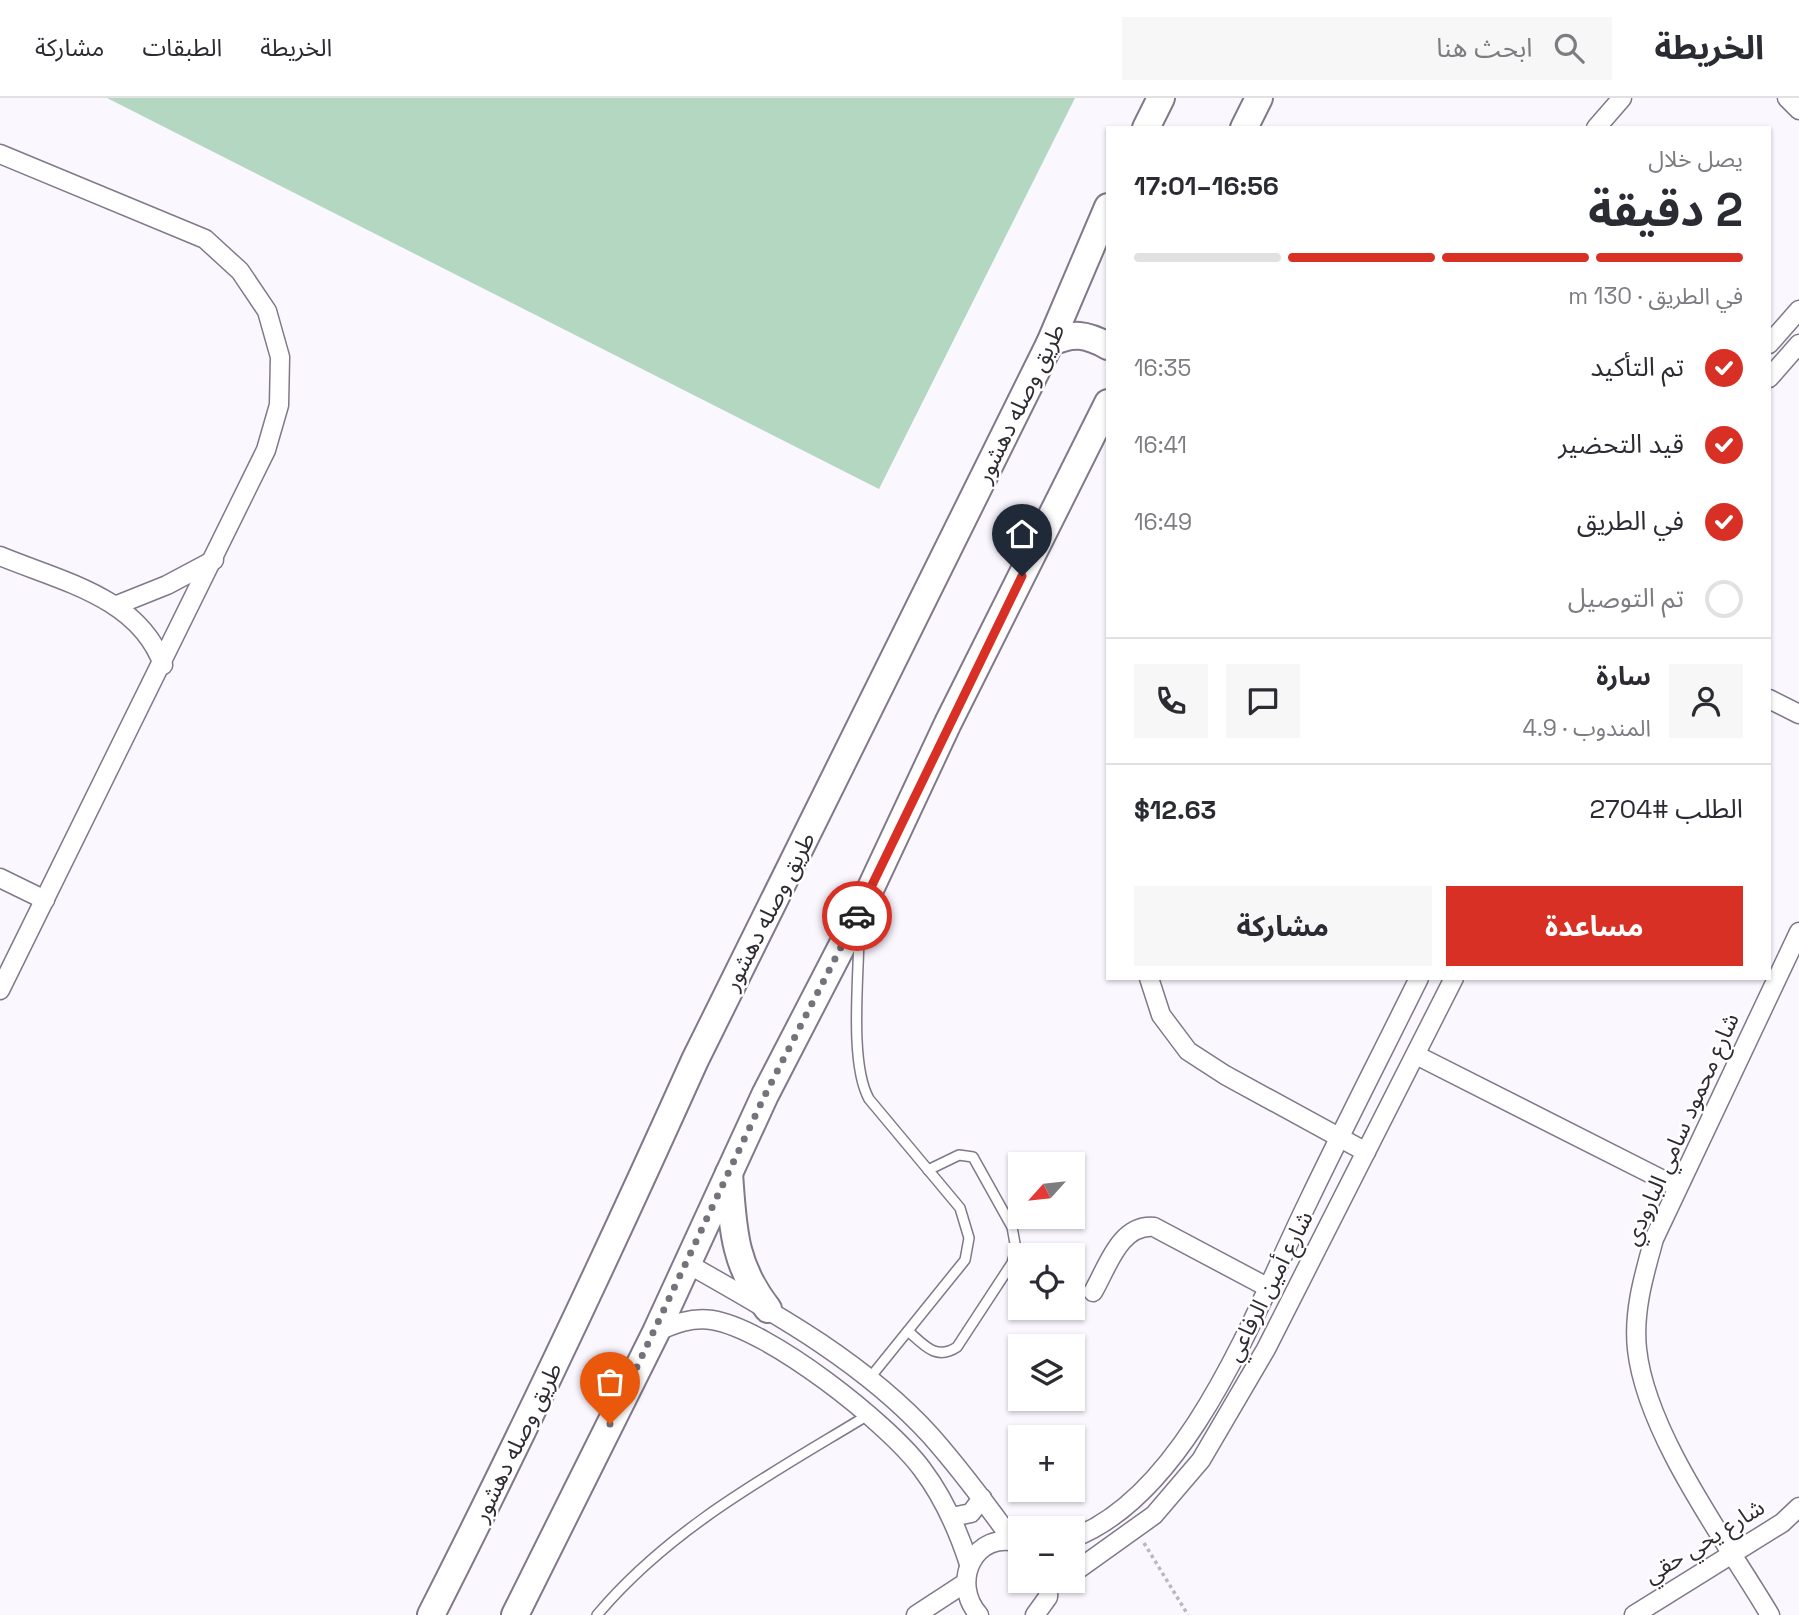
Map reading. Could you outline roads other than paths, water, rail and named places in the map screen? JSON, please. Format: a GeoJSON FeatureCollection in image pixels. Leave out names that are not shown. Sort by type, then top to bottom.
{"type":"FeatureCollection","features":[{"type":"Feature","properties":{"kind":"main road"},"geometry":{"type":"LineString","coordinates":[[1147,126],[1161,98]]}},
{"type":"Feature","properties":{"kind":"main road"},"geometry":{"type":"LineString","coordinates":[[1245,126],[1259,98]]}},
{"type":"Feature","properties":{"kind":"main road","name":"طريق وصله دهشور"},"geometry":{"type":"LineString","coordinates":[[431,1615],[490,1499],[645,1175],[700,1049],[1050,343],[1106,212]]}},
{"type":"Feature","properties":{"kind":"main road"},"geometry":{"type":"LineString","coordinates":[[1050,343],[1065,336],[1088,334],[1106,345]]}},
{"type":"Feature","properties":{"kind":"main road"},"geometry":{"type":"LineString","coordinates":[[515,1615],[656,1332],[729,1171],[860,911],[948,723],[1106,407]]}},
{"type":"Feature","properties":{"kind":"main road"},"geometry":{"type":"LineString","coordinates":[[729,1171],[737,1254],[745,1274],[768,1309]]}},
{"type":"Feature","properties":{"kind":"street"},"geometry":{"type":"LineString","coordinates":[[1598,126],[1622,98]]}},
{"type":"Feature","properties":{"kind":"street"},"geometry":{"type":"LineString","coordinates":[[1787,98],[1799,110]]}},
{"type":"Feature","properties":{"kind":"street"},"geometry":{"type":"LineString","coordinates":[[0,154],[205,239],[240,271],[267,311],[280,357],[279,405],[266,450],[163,665],[0,990]]}},
{"type":"Feature","properties":{"kind":"street"},"geometry":{"type":"LineString","coordinates":[[1771,342],[1799,310]]}},
{"type":"Feature","properties":{"kind":"street"},"geometry":{"type":"LineString","coordinates":[[1771,376],[1799,344]]}},
{"type":"Feature","properties":{"kind":"street"},"geometry":{"type":"LineString","coordinates":[[0,556],[117,605],[146,632],[163,665]]}},
{"type":"Feature","properties":{"kind":"street"},"geometry":{"type":"LineString","coordinates":[[117,605],[167,585],[214,560]]}},
{"type":"Feature","properties":{"kind":"street"},"geometry":{"type":"LineString","coordinates":[[1771,700],[1799,714]]}},
{"type":"Feature","properties":{"kind":"street"},"geometry":{"type":"LineString","coordinates":[[0,878],[45,900]]}},
{"type":"Feature","properties":{"kind":"street","name":"شارع محمود سامي البارودي"},"geometry":{"type":"LineString","coordinates":[[1770,1615],[1673,1454],[1650,1404],[1637,1349],[1639,1293],[1654,1239],[1677,1187],[1799,932]]}},
{"type":"Feature","properties":{"kind":"street"},"geometry":{"type":"LineString","coordinates":[[1150,980],[1161,1015],[1188,1051],[1225,1075],[1366,1152]]}},
{"type":"Feature","properties":{"kind":"street","name":"شارع أمين الرفاعي"},"geometry":{"type":"LineString","coordinates":[[1085,1531],[1111,1517],[1162,1472],[1217,1387],[1418,980]]}},
{"type":"Feature","properties":{"kind":"street","name":"شارع أمين الرفاعي"},"geometry":{"type":"LineString","coordinates":[[1085,1565],[1136,1530],[1179,1489],[1201,1460],[1266,1349],[1453,980]]}},
{"type":"Feature","properties":{"kind":"street"},"geometry":{"type":"LineString","coordinates":[[1416,1055],[1677,1187]]}},
{"type":"Feature","properties":{"kind":"street"},"geometry":{"type":"LineString","coordinates":[[1093,1292],[1126,1235],[1140,1226],[1154,1227],[1267,1287]]}},
{"type":"Feature","properties":{"kind":"street"},"geometry":{"type":"LineString","coordinates":[[688,1264],[804,1332],[868,1380],[930,1435],[1008,1531]]}},
{"type":"Feature","properties":{"kind":"street"},"geometry":{"type":"LineString","coordinates":[[656,1332],[693,1320],[713,1320],[732,1326],[789,1356],[868,1415],[922,1468],[952,1517],[969,1564],[965,1584],[971,1606],[979,1615]]}},
{"type":"Feature","properties":{"kind":"street"},"geometry":{"type":"LineString","coordinates":[[789,1356],[804,1332]]}},
{"type":"Feature","properties":{"kind":"street"},"geometry":{"type":"LineString","coordinates":[[952,1517],[971,1513],[982,1498]]}},
{"type":"Feature","properties":{"kind":"street","name":"شارع يحي حقي"},"geometry":{"type":"LineString","coordinates":[[1634,1615],[1782,1523],[1799,1507]]}},
{"type":"Feature","properties":{"kind":"street"},"geometry":{"type":"LineString","coordinates":[[969,1564],[988,1545],[1008,1543]]}},
{"type":"Feature","properties":{"kind":"street"},"geometry":{"type":"LineString","coordinates":[[916,1615],[965,1584]]}},
{"type":"Feature","properties":{"kind":"street"},"geometry":{"type":"LineString","coordinates":[[1035,1615],[1051,1593]]}},
{"type":"Feature","properties":{"kind":"lane"},"geometry":{"type":"LineString","coordinates":[[860,911],[858,1060],[861,1083],[869,1098],[965,1217],[968,1249],[965,1260],[868,1380]]}},
{"type":"Feature","properties":{"kind":"lane"},"geometry":{"type":"LineString","coordinates":[[908,1331],[932,1352],[943,1353],[957,1347],[1012,1263],[1016,1249],[1012,1227],[973,1157],[959,1155],[929,1170]]}},
{"type":"Feature","properties":{"kind":"lane"},"geometry":{"type":"LineString","coordinates":[[597,1615],[640,1569],[702,1518],[868,1415]]}}]}
